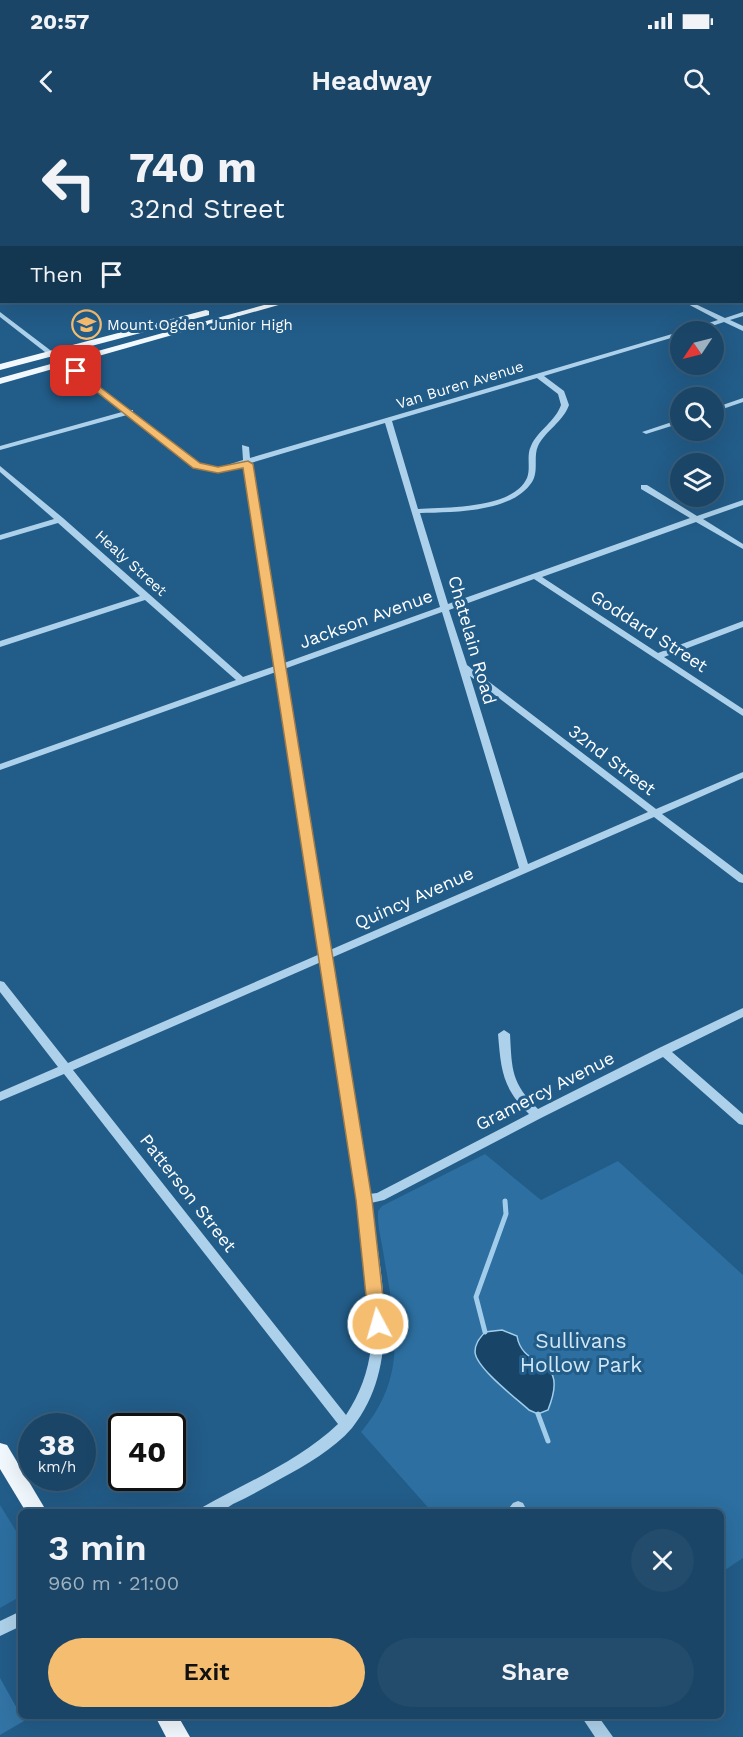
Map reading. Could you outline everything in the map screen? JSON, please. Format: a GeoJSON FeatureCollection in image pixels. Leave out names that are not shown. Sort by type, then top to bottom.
{"type":"FeatureCollection","features":[{"type":"Feature","properties":{"kind":"main road"},"geometry":{"type":"LineString","coordinates":[[0,367],[246,303]]}},
{"type":"Feature","properties":{"kind":"main road"},"geometry":{"type":"LineString","coordinates":[[0,381],[280,303]]}},
{"type":"Feature","properties":{"kind":"main road"},"geometry":{"type":"LineString","coordinates":[[0,1451],[35,1509]]}},
{"type":"Feature","properties":{"kind":"main road"},"geometry":{"type":"LineString","coordinates":[[168,1719],[179,1737]]}},
{"type":"Feature","properties":{"kind":"street"},"geometry":{"type":"LineString","coordinates":[[689,303],[743,329]]}},
{"type":"Feature","properties":{"kind":"street"},"geometry":{"type":"LineString","coordinates":[[0,314],[202,468],[218,470],[248,464]]}},
{"type":"Feature","properties":{"kind":"street"},"geometry":{"type":"LineString","coordinates":[[722,321],[743,314]]}},
{"type":"Feature","properties":{"kind":"street","name":"Van Buren Avenue"},"geometry":{"type":"LineString","coordinates":[[248,464],[670,336]]}},
{"type":"Feature","properties":{"kind":"street"},"geometry":{"type":"LineString","coordinates":[[417,511],[487,504],[505,498],[525,486],[533,471],[534,446],[559,418],[565,405],[561,393],[538,375]]}},
{"type":"Feature","properties":{"kind":"street"},"geometry":{"type":"LineString","coordinates":[[724,407],[743,400]]}},
{"type":"Feature","properties":{"kind":"street"},"geometry":{"type":"LineString","coordinates":[[0,448],[130,412]]}},
{"type":"Feature","properties":{"kind":"street","name":"Chatelain Road"},"geometry":{"type":"LineString","coordinates":[[388,421],[524,869]]}},
{"type":"Feature","properties":{"kind":"street"},"geometry":{"type":"LineString","coordinates":[[646,432],[670,424]]}},
{"type":"Feature","properties":{"kind":"street"},"geometry":{"type":"LineString","coordinates":[[211,1509],[310,1452],[346,1425],[362,1402],[372,1377],[378,1352],[378,1324],[364,1200],[245,447]]}},
{"type":"Feature","properties":{"kind":"street","name":"Healy Street"},"geometry":{"type":"LineString","coordinates":[[0,468],[242,681]]}},
{"type":"Feature","properties":{"kind":"street"},"geometry":{"type":"LineString","coordinates":[[644,487],[743,547]]}},
{"type":"Feature","properties":{"kind":"street","name":"Jackson Avenue"},"geometry":{"type":"LineString","coordinates":[[0,767],[743,502]]}},
{"type":"Feature","properties":{"kind":"street"},"geometry":{"type":"LineString","coordinates":[[0,538],[60,520]]}},
{"type":"Feature","properties":{"kind":"street","name":"Goddard Street"},"geometry":{"type":"LineString","coordinates":[[535,576],[743,713]]}},
{"type":"Feature","properties":{"kind":"street"},"geometry":{"type":"LineString","coordinates":[[0,644],[145,597]]}},
{"type":"Feature","properties":{"kind":"street"},"geometry":{"type":"LineString","coordinates":[[659,656],[743,624]]}},
{"type":"Feature","properties":{"kind":"street","name":"32nd Street"},"geometry":{"type":"LineString","coordinates":[[461,666],[743,880]]}},
{"type":"Feature","properties":{"kind":"street","name":"Quincy Avenue"},"geometry":{"type":"LineString","coordinates":[[0,1097],[743,775]]}},
{"type":"Feature","properties":{"kind":"street","name":"Patterson Street"},"geometry":{"type":"LineString","coordinates":[[0,985],[346,1425]]}},
{"type":"Feature","properties":{"kind":"street","name":"Gramercy Avenue"},"geometry":{"type":"LineString","coordinates":[[364,1200],[380,1197],[663,1050],[743,1012]]}},
{"type":"Feature","properties":{"kind":"street"},"geometry":{"type":"LineString","coordinates":[[504,1034],[507,1078],[519,1098],[537,1115]]}},
{"type":"Feature","properties":{"kind":"street"},"geometry":{"type":"LineString","coordinates":[[663,1050],[743,1121]]}},
{"type":"Feature","properties":{"kind":"street"},"geometry":{"type":"LineString","coordinates":[[0,1629],[18,1620]]}},
{"type":"Feature","properties":{"kind":"street"},"geometry":{"type":"LineString","coordinates":[[591,1719],[605,1737]]}},
{"type":"Feature","properties":{"kind":"green space","name":"Sullivans Hollow Park"},"geometry":{"type":"Polygon","coordinates":[[[485,1154],[541,1200],[618,1161],[743,1275],[743,1558],[724,1571],[724,1509],[429,1509],[361,1432],[376,1411],[386,1390],[395,1348],[392,1305],[379,1228],[378,1211],[382,1206],[485,1154]]]}},
{"type":"Feature","properties":{"kind":"green space"},"geometry":{"type":"Polygon","coordinates":[[[0,1505],[18,1534],[18,1598],[0,1608],[0,1505]]]}},
{"type":"Feature","properties":{"kind":"shaded area"},"geometry":{"type":"Polygon","coordinates":[[[502,1330],[517,1336],[521,1347],[528,1355],[550,1371],[554,1379],[554,1392],[548,1410],[538,1414],[529,1410],[489,1374],[477,1359],[476,1346],[485,1332],[502,1330]]]}},
{"type":"Feature","properties":{"kind":"building"},"geometry":{"type":"Polygon","coordinates":[[[0,1678],[18,1710],[18,1719],[24,1721],[0,1735],[0,1678]]]}},
{"type":"Feature","properties":{"kind":"waterway"},"geometry":{"type":"LineString","coordinates":[[485,1332],[476,1297],[506,1214],[505,1201]]}},
{"type":"Feature","properties":{"kind":"waterway"},"geometry":{"type":"LineString","coordinates":[[538,1414],[548,1441]]}},
{"type":"Feature","properties":{"kind":"place","name":"Mount Ogden Junior High"},"geometry":{"type":"Point","coordinates":[86,325]}},
{"type":"Feature","properties":{"kind":"route"},"geometry":{"type":"LineString","coordinates":[[76,371],[197,466],[211,470],[225,470],[248,464],[364,1200],[378,1324]]}}]}
